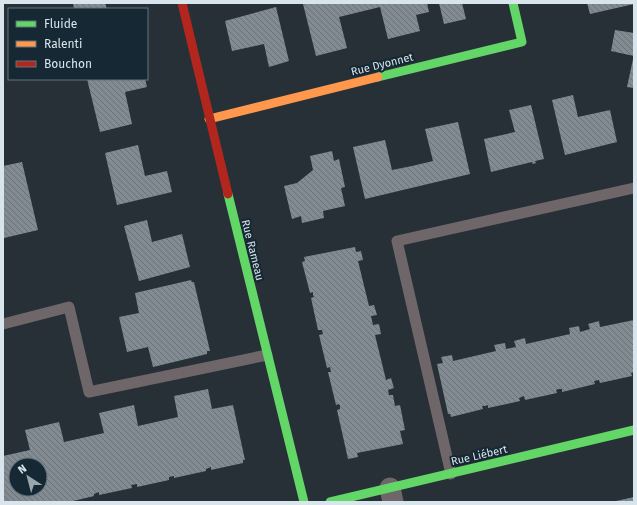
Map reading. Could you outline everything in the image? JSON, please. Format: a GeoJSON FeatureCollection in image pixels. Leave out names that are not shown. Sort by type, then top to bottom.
{"type":"FeatureCollection","features":[{"type":"Feature","properties":{"kind":"street","name":"Rue Rameau"},"geometry":{"type":"LineString","coordinates":[[182,3],[209,119],[304,502]]}},
{"type":"Feature","properties":{"kind":"street","name":"Rue Dyonnet"},"geometry":{"type":"LineString","coordinates":[[209,119],[522,42],[513,3]]}},
{"type":"Feature","properties":{"kind":"street","name":"Rue Liébert"},"geometry":{"type":"LineString","coordinates":[[330,502],[391,495],[451,474],[634,430]]}},
{"type":"Feature","properties":{"kind":"lane"},"geometry":{"type":"LineString","coordinates":[[451,474],[397,241],[634,188]]}},
{"type":"Feature","properties":{"kind":"lane"},"geometry":{"type":"LineString","coordinates":[[3,324],[70,307],[89,392],[267,355]]}},
{"type":"Feature","properties":{"kind":"building"},"geometry":{"type":"Polygon","coordinates":[[[73,3],[105,3],[107,8],[74,8],[73,3]]]}},
{"type":"Feature","properties":{"kind":"building"},"geometry":{"type":"Polygon","coordinates":[[[427,3],[429,12],[416,15],[420,31],[388,39],[380,7],[339,17],[347,48],[316,56],[303,4],[427,3]]]}},
{"type":"Feature","properties":{"kind":"building"},"geometry":{"type":"Polygon","coordinates":[[[439,3],[462,3],[466,19],[444,24],[439,3]]]}},
{"type":"Feature","properties":{"kind":"building"},"geometry":{"type":"Polygon","coordinates":[[[587,3],[634,3],[634,4],[590,14],[587,3]]]}},
{"type":"Feature","properties":{"kind":"building"},"geometry":{"type":"Polygon","coordinates":[[[276,7],[289,61],[269,67],[264,44],[232,51],[225,21],[276,7]]]}},
{"type":"Feature","properties":{"kind":"building"},"geometry":{"type":"Polygon","coordinates":[[[615,30],[634,33],[634,56],[611,51],[615,30]]]}},
{"type":"Feature","properties":{"kind":"building"},"geometry":{"type":"Polygon","coordinates":[[[634,59],[634,88],[627,87],[634,59]]]}},
{"type":"Feature","properties":{"kind":"building"},"geometry":{"type":"Polygon","coordinates":[[[87,80],[145,80],[147,87],[125,92],[132,124],[100,132],[87,80]]]}},
{"type":"Feature","properties":{"kind":"building"},"geometry":{"type":"Polygon","coordinates":[[[573,95],[578,117],[610,110],[617,142],[565,155],[552,100],[573,95]]]}},
{"type":"Feature","properties":{"kind":"building"},"geometry":{"type":"Polygon","coordinates":[[[531,105],[544,159],[535,161],[536,163],[533,164],[532,162],[491,172],[484,139],[515,132],[509,110],[531,105]]]}},
{"type":"Feature","properties":{"kind":"building"},"geometry":{"type":"Polygon","coordinates":[[[458,122],[470,174],[365,199],[353,147],[385,140],[392,170],[433,161],[425,129],[458,122]]]}},
{"type":"Feature","properties":{"kind":"building"},"geometry":{"type":"Polygon","coordinates":[[[138,145],[145,176],[167,171],[172,192],[117,205],[105,153],[138,145]]]}},
{"type":"Feature","properties":{"kind":"building"},"geometry":{"type":"Polygon","coordinates":[[[332,151],[334,161],[339,159],[345,187],[341,188],[345,206],[323,211],[324,218],[302,223],[301,216],[292,219],[284,186],[297,183],[313,170],[310,156],[332,151]]]}},
{"type":"Feature","properties":{"kind":"building"},"geometry":{"type":"Polygon","coordinates":[[[22,162],[38,230],[4,238],[3,166],[22,162]]]}},
{"type":"Feature","properties":{"kind":"building"},"geometry":{"type":"Polygon","coordinates":[[[147,220],[152,242],[182,234],[190,267],[139,281],[124,226],[147,220]]]}},
{"type":"Feature","properties":{"kind":"building"},"geometry":{"type":"Polygon","coordinates":[[[355,247],[356,252],[361,251],[363,260],[358,261],[369,306],[374,305],[377,315],[371,316],[373,325],[379,324],[381,334],[375,335],[386,380],[391,378],[394,388],[388,390],[389,395],[393,395],[395,406],[400,405],[405,430],[400,431],[403,444],[357,453],[358,457],[348,459],[337,410],[340,409],[340,406],[339,404],[336,405],[328,372],[331,372],[330,367],[327,368],[319,335],[323,334],[322,330],[318,330],[311,298],[314,297],[313,292],[310,293],[302,262],[305,261],[304,257],[355,247]]]}},
{"type":"Feature","properties":{"kind":"building"},"geometry":{"type":"Polygon","coordinates":[[[191,280],[194,282],[210,351],[207,351],[207,354],[153,367],[148,347],[127,352],[119,317],[139,313],[135,293],[191,280]]]}},
{"type":"Feature","properties":{"kind":"building"},"geometry":{"type":"Polygon","coordinates":[[[634,320],[634,372],[631,373],[632,376],[600,383],[599,380],[594,381],[595,384],[562,392],[562,389],[559,389],[556,390],[557,393],[525,400],[524,396],[519,398],[520,401],[488,408],[488,405],[482,406],[483,409],[451,417],[450,414],[448,414],[437,364],[443,363],[441,357],[452,355],[453,361],[496,351],[494,345],[505,343],[506,349],[516,347],[514,341],[525,338],[526,344],[570,334],[569,328],[579,326],[580,332],[590,329],[588,324],[599,321],[600,327],[634,320]]]}},
{"type":"Feature","properties":{"kind":"building"},"geometry":{"type":"Polygon","coordinates":[[[208,389],[212,409],[233,405],[245,460],[243,460],[243,463],[211,470],[211,467],[206,469],[206,471],[174,478],[174,476],[169,477],[169,480],[137,487],[137,484],[131,485],[132,488],[99,495],[99,492],[94,494],[94,496],[69,502],[3,502],[3,456],[30,450],[25,430],[59,422],[64,442],[104,433],[99,413],[134,405],[138,426],[178,417],[174,396],[208,389]]]}},
{"type":"Feature","properties":{"kind":"building"},"geometry":{"type":"Polygon","coordinates":[[[634,497],[634,502],[616,501],[634,497]]]}},
{"type":"Feature","properties":{"kind":"traffic: fast"},"geometry":{"type":"LineString","coordinates":[[378,77],[522,42],[513,3]]}},
{"type":"Feature","properties":{"kind":"traffic: fast"},"geometry":{"type":"LineString","coordinates":[[228,194],[304,502]]}},
{"type":"Feature","properties":{"kind":"traffic: fast"},"geometry":{"type":"LineString","coordinates":[[330,502],[634,430]]}},
{"type":"Feature","properties":{"kind":"traffic: slow"},"geometry":{"type":"LineString","coordinates":[[209,119],[378,77]]}},
{"type":"Feature","properties":{"kind":"traffic: jam"},"geometry":{"type":"LineString","coordinates":[[182,3],[228,194]]}}]}
